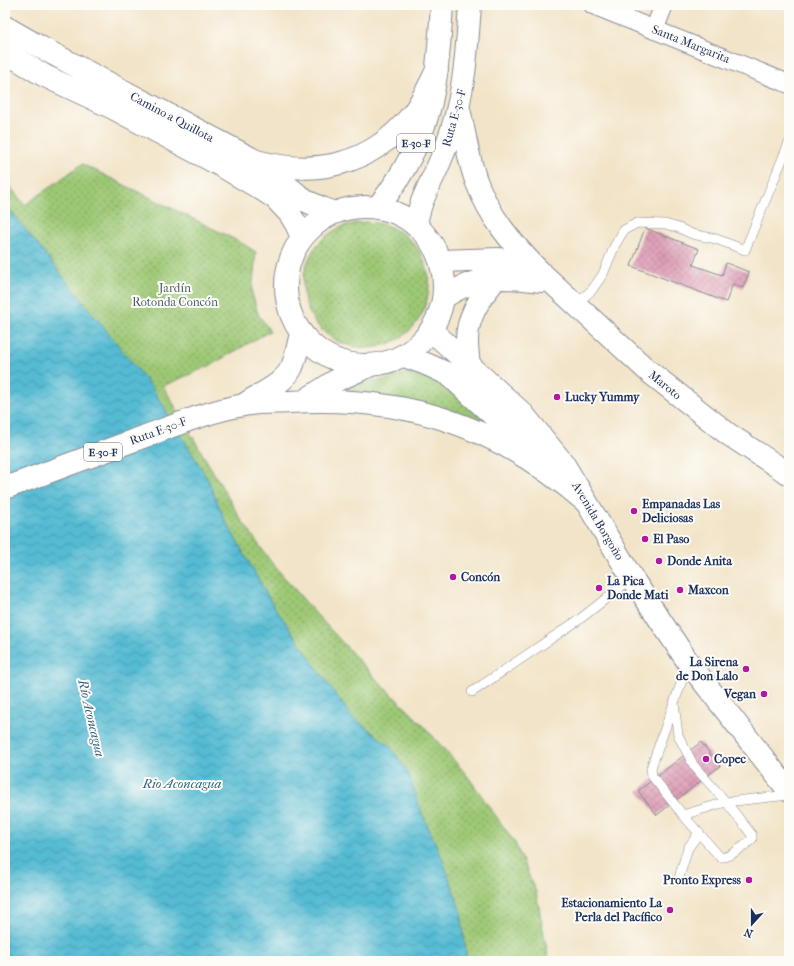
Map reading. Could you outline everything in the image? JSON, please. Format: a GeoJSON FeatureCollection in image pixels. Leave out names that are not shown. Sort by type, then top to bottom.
{"type":"FeatureCollection","features":[{"type":"Feature","properties":{"kind":"main road","name":"E-30-F"},"geometry":{"type":"LineString","coordinates":[[377,208],[397,180],[415,146],[430,108],[437,70],[442,5]]}},
{"type":"Feature","properties":{"kind":"main road","name":"Ruta E-30-F"},"geometry":{"type":"LineString","coordinates":[[416,226],[417,215],[423,198],[442,156],[459,107],[465,74],[470,5]]}},
{"type":"Feature","properties":{"kind":"main road","name":"Camino a Quillota"},"geometry":{"type":"LineString","coordinates":[[5,27],[256,161],[306,201],[335,212]]}},
{"type":"Feature","properties":{"kind":"main road","name":"Camino a Quillota"},"geometry":{"type":"LineString","coordinates":[[5,52],[45,76],[113,108],[220,165],[266,192],[275,198],[290,214],[302,238]]}},
{"type":"Feature","properties":{"kind":"main road"},"geometry":{"type":"LineString","coordinates":[[256,161],[278,166],[307,168],[341,163],[357,157],[387,139],[412,115],[422,100],[437,70]]}},
{"type":"Feature","properties":{"kind":"main road"},"geometry":{"type":"LineString","coordinates":[[459,107],[471,165],[484,201],[508,238],[543,275]]}},
{"type":"Feature","properties":{"kind":"main road","name":"E-30-F"},"geometry":{"type":"LineString","coordinates":[[350,208],[377,208],[395,212],[409,220],[430,239],[441,261],[445,285],[444,298],[440,314],[432,331],[419,345],[404,356],[387,363],[369,366],[356,365],[331,358],[320,352],[301,334],[292,316],[287,300],[286,284],[288,268],[293,252],[302,238],[317,223],[335,212],[350,208]]}},
{"type":"Feature","properties":{"kind":"main road","name":"Maroto"},"geometry":{"type":"LineString","coordinates":[[441,261],[499,259],[519,263],[543,275],[620,346],[687,403],[728,434],[789,474]]}},
{"type":"Feature","properties":{"kind":"main road"},"geometry":{"type":"LineString","coordinates":[[444,298],[470,283],[484,279],[543,275]]}},
{"type":"Feature","properties":{"kind":"main road"},"geometry":{"type":"LineString","coordinates":[[469,365],[467,339],[470,321],[476,305],[486,290],[498,277]]}},
{"type":"Feature","properties":{"kind":"main road","name":"Avenida Borgoño"},"geometry":{"type":"LineString","coordinates":[[432,331],[523,414],[563,463],[632,578],[688,662],[789,791]]}},
{"type":"Feature","properties":{"kind":"main road","name":"Ruta E-30-F"},"geometry":{"type":"LineString","coordinates":[[244,404],[281,382],[292,366],[301,334]]}},
{"type":"Feature","properties":{"kind":"main road","name":"Avenida Borgoño"},"geometry":{"type":"LineString","coordinates":[[404,356],[448,374],[508,430],[563,463]]}},
{"type":"Feature","properties":{"kind":"main road","name":"Ruta E-30-F"},"geometry":{"type":"LineString","coordinates":[[5,488],[201,415],[244,404],[304,401],[335,381],[369,366]]}},
{"type":"Feature","properties":{"kind":"main road"},"geometry":{"type":"LineString","coordinates":[[304,401],[336,400],[399,407],[459,424],[487,435],[514,449],[558,478],[586,502]]}},
{"type":"Feature","properties":{"kind":"street","name":"Santa Margarita"},"geometry":{"type":"LineString","coordinates":[[593,5],[789,84]]}},
{"type":"Feature","properties":{"kind":"street"},"geometry":{"type":"LineString","coordinates":[[654,30],[664,5]]}},
{"type":"Feature","properties":{"kind":"lane"},"geometry":{"type":"LineString","coordinates":[[576,304],[592,290],[603,274],[615,245],[624,230],[637,223],[665,224],[692,234],[716,239],[746,250],[789,143]]}},
{"type":"Feature","properties":{"kind":"lane"},"geometry":{"type":"LineString","coordinates":[[472,692],[580,619],[632,578]]}},
{"type":"Feature","properties":{"kind":"lane"},"geometry":{"type":"LineString","coordinates":[[674,703],[678,735],[694,766],[726,802],[752,835],[750,841],[723,858],[718,855],[683,815],[652,776],[651,768],[688,662]]}},
{"type":"Feature","properties":{"kind":"lane"},"geometry":{"type":"LineString","coordinates":[[683,815],[726,802],[789,795]]}},
{"type":"Feature","properties":{"kind":"lane"},"geometry":{"type":"LineString","coordinates":[[678,881],[688,848],[699,833]]}},
{"type":"Feature","properties":{"kind":"green space","name":"Rio Aconcagua"},"geometry":{"type":"Polygon","coordinates":[[[82,164],[238,241],[256,252],[252,293],[258,314],[270,331],[209,366],[163,386],[240,518],[271,562],[316,614],[379,682],[422,724],[466,774],[515,843],[536,892],[549,961],[5,961],[5,181],[25,205],[82,164]]]}},
{"type":"Feature","properties":{"kind":"green space"},"geometry":{"type":"Polygon","coordinates":[[[372,222],[396,229],[411,240],[422,255],[428,273],[428,297],[422,315],[411,330],[396,341],[378,347],[360,348],[336,341],[321,330],[310,315],[304,297],[303,279],[310,255],[321,240],[336,229],[354,223],[372,222]]]}},
{"type":"Feature","properties":{"kind":"green space"},"geometry":{"type":"Polygon","coordinates":[[[415,370],[433,376],[485,420],[483,423],[466,416],[431,406],[342,391],[353,384],[363,381],[380,380],[415,370]]]}},
{"type":"Feature","properties":{"kind":"water","name":"Rio Aconcagua"},"geometry":{"type":"Polygon","coordinates":[[[5,204],[153,389],[207,478],[224,518],[271,602],[351,716],[390,746],[408,773],[421,811],[443,860],[461,912],[467,961],[5,961],[5,204]]]}},
{"type":"Feature","properties":{"kind":"building"},"geometry":{"type":"Polygon","coordinates":[[[645,228],[699,249],[693,265],[722,275],[726,263],[749,272],[743,288],[733,284],[726,302],[631,266],[645,228]]]}},
{"type":"Feature","properties":{"kind":"building"},"geometry":{"type":"Polygon","coordinates":[[[701,742],[720,766],[657,815],[638,791],[701,742]]]}},
{"type":"Feature","properties":{"kind":"place","name":"Lucky Yummy"},"geometry":{"type":"Point","coordinates":[557,397]}},
{"type":"Feature","properties":{"kind":"place","name":"Empanadas Las Deliciosas"},"geometry":{"type":"Point","coordinates":[634,511]}},
{"type":"Feature","properties":{"kind":"place","name":"El Paso"},"geometry":{"type":"Point","coordinates":[645,539]}},
{"type":"Feature","properties":{"kind":"place","name":"Donde Anita"},"geometry":{"type":"Point","coordinates":[659,561]}},
{"type":"Feature","properties":{"kind":"place","name":"Concón"},"geometry":{"type":"Point","coordinates":[453,577]}},
{"type":"Feature","properties":{"kind":"place","name":"La Pica Donde Mati"},"geometry":{"type":"Point","coordinates":[599,588]}},
{"type":"Feature","properties":{"kind":"place","name":"Maxcon"},"geometry":{"type":"Point","coordinates":[680,590]}},
{"type":"Feature","properties":{"kind":"place","name":"La Sirena de Don Lalo"},"geometry":{"type":"Point","coordinates":[746,669]}},
{"type":"Feature","properties":{"kind":"place","name":"Vegan"},"geometry":{"type":"Point","coordinates":[764,694]}},
{"type":"Feature","properties":{"kind":"place","name":"Copec"},"geometry":{"type":"Point","coordinates":[706,759]}},
{"type":"Feature","properties":{"kind":"place","name":"Pronto Express"},"geometry":{"type":"Point","coordinates":[749,880]}},
{"type":"Feature","properties":{"kind":"place","name":"Estacionamiento La Perla del Pacífico"},"geometry":{"type":"Point","coordinates":[670,910]}},
{"type":"Feature","properties":{"kind":"park label","name":"Jardín Rotonda Concón"},"geometry":{"type":"Point","coordinates":[175,295]}},
{"type":"Feature","properties":{"kind":"water label","name":"Río Aconcagua"},"geometry":{"type":"Point","coordinates":[92,718]}}]}
